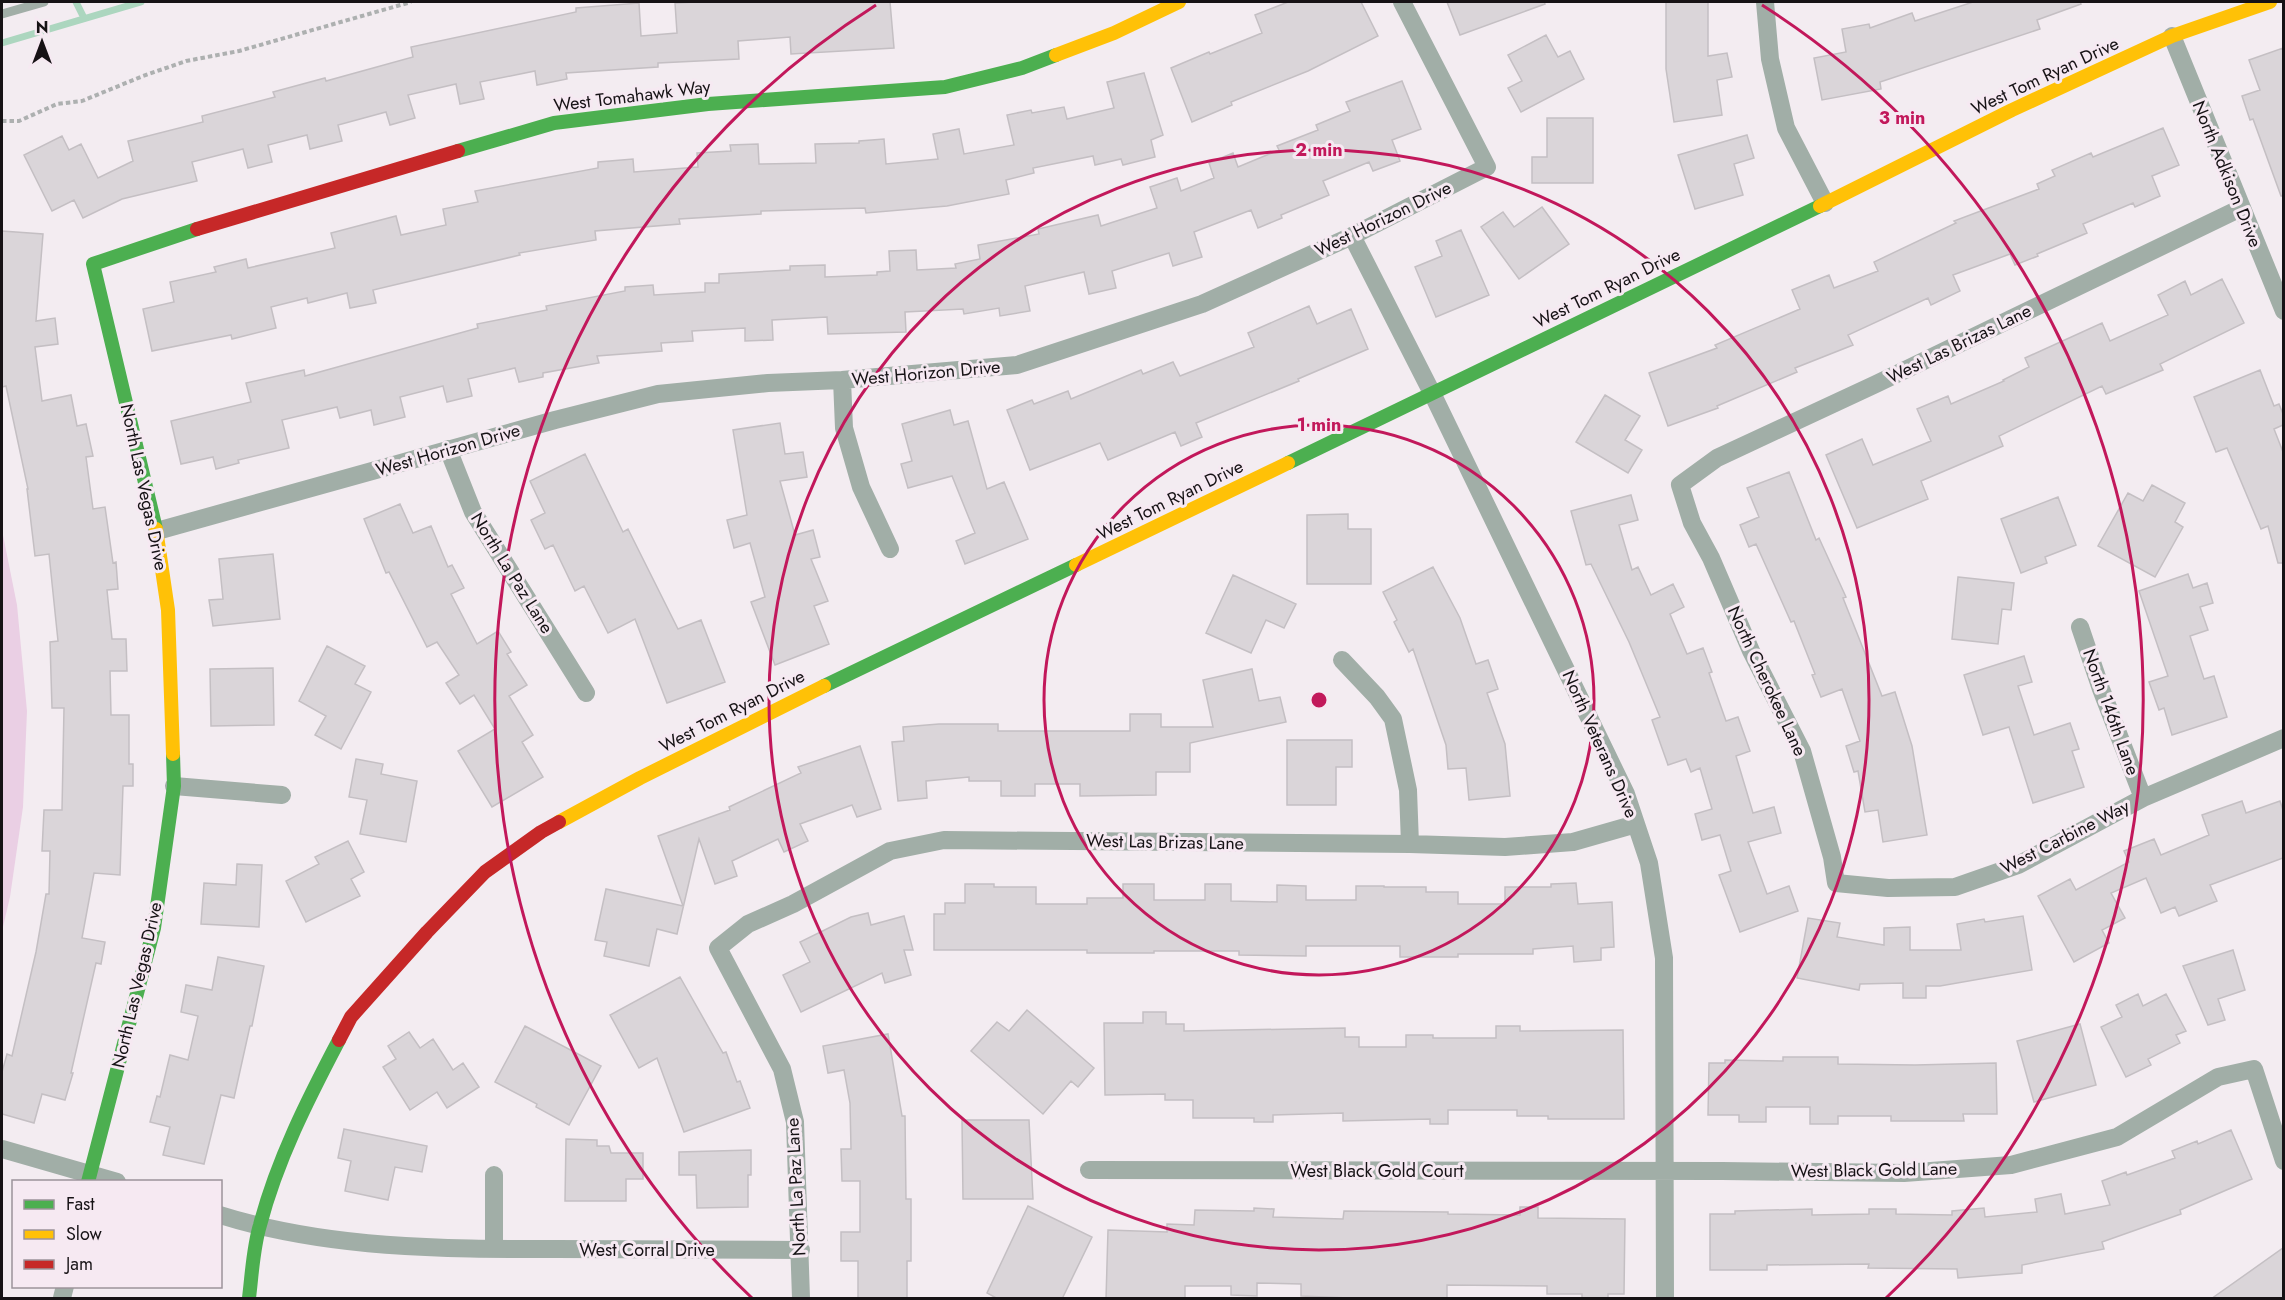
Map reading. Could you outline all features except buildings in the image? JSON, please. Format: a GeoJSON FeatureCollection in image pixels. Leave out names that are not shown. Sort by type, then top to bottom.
{"type":"FeatureCollection","features":[{"type":"Feature","properties":{"kind":"street","name":"West Tomahawk Way"},"geometry":{"type":"LineString","coordinates":[[93,264],[227,219],[554,123],[708,104],[945,87],[1022,68],[1114,33],[1179,2]]}},
{"type":"Feature","properties":{"kind":"street","name":"West Horizon Drive"},"geometry":{"type":"LineString","coordinates":[[158,531],[328,485],[448,449],[658,394],[768,383],[842,380],[1017,365],[1202,304],[1352,236],[1487,167],[1402,2]]}},
{"type":"Feature","properties":{"kind":"street"},"geometry":{"type":"LineString","coordinates":[[1765,2],[1770,59],[1786,128],[1825,203]]}},
{"type":"Feature","properties":{"kind":"street","name":"West Tom Ryan Drive"},"geometry":{"type":"LineString","coordinates":[[249,1299],[259,1227],[291,1138],[351,1017],[427,932],[485,872],[541,832],[573,813],[911,642],[1130,540],[2012,110],[2172,36],[2270,2]]}},
{"type":"Feature","properties":{"kind":"street","name":"North Adkison Drive"},"geometry":{"type":"LineString","coordinates":[[2172,36],[2283,311]]}},
{"type":"Feature","properties":{"kind":"street","name":"West Las Brizas Lane"},"geometry":{"type":"LineString","coordinates":[[1680,485],[1717,458],[2241,208]]}},
{"type":"Feature","properties":{"kind":"street","name":"North Veterans Drive"},"geometry":{"type":"LineString","coordinates":[[1352,236],[1432,393],[1621,784],[1649,863],[1664,958],[1665,1299]]}},
{"type":"Feature","properties":{"kind":"street","name":"North Las Vegas Drive"},"geometry":{"type":"LineString","coordinates":[[89,1177],[154,928],[174,786],[168,610],[158,531],[93,264]]}},
{"type":"Feature","properties":{"kind":"street"},"geometry":{"type":"LineString","coordinates":[[842,380],[844,428],[861,487],[890,549]]}},
{"type":"Feature","properties":{"kind":"street","name":"North La Paz Lane"},"geometry":{"type":"LineString","coordinates":[[448,449],[473,512],[586,693]]}},
{"type":"Feature","properties":{"kind":"street","name":"North Cherokee Lane"},"geometry":{"type":"LineString","coordinates":[[1680,485],[1692,523],[1711,558],[1751,651],[1802,751],[1832,856],[1836,883]]}},
{"type":"Feature","properties":{"kind":"street","name":"North 146th Lane"},"geometry":{"type":"LineString","coordinates":[[2080,627],[2143,798]]}},
{"type":"Feature","properties":{"kind":"street"},"geometry":{"type":"LineString","coordinates":[[1342,660],[1377,696],[1393,719],[1408,790],[1410,844]]}},
{"type":"Feature","properties":{"kind":"street","name":"West Carbine Way"},"geometry":{"type":"LineString","coordinates":[[1836,883],[1888,888],[1955,887],[2018,865],[2143,798],[2283,738]]}},
{"type":"Feature","properties":{"kind":"street"},"geometry":{"type":"LineString","coordinates":[[174,786],[282,795]]}},
{"type":"Feature","properties":{"kind":"street","name":"West Las Brizas Lane"},"geometry":{"type":"LineString","coordinates":[[718,948],[748,924],[793,904],[890,851],[944,840],[1410,844],[1505,847],[1573,842],[1636,824]]}},
{"type":"Feature","properties":{"kind":"street","name":"North La Paz Lane"},"geometry":{"type":"LineString","coordinates":[[718,948],[782,1069],[795,1122],[801,1299]]}},
{"type":"Feature","properties":{"kind":"street","name":"West Black Gold Lane"},"geometry":{"type":"LineString","coordinates":[[1664,1171],[1904,1173],[2012,1165],[2117,1137],[2218,1077],[2254,1069],[2283,1161]]}},
{"type":"Feature","properties":{"kind":"street"},"geometry":{"type":"LineString","coordinates":[[2,1149],[89,1177],[106,1180]]}},
{"type":"Feature","properties":{"kind":"street","name":"West Black Gold Court"},"geometry":{"type":"LineString","coordinates":[[1089,1170],[1664,1171]]}},
{"type":"Feature","properties":{"kind":"street"},"geometry":{"type":"LineString","coordinates":[[494,1175],[494,1249]]}},
{"type":"Feature","properties":{"kind":"street","name":"West Corral Drive"},"geometry":{"type":"LineString","coordinates":[[222,1216],[259,1227],[373,1245],[494,1249],[801,1250]]}},
{"type":"Feature","properties":{"kind":"lane"},"geometry":{"type":"LineString","coordinates":[[2,14],[44,2]]}},
{"type":"Feature","properties":{"kind":"path"},"geometry":{"type":"LineString","coordinates":[[2,121],[19,121],[57,104],[82,101],[186,61],[239,51],[411,2]]}},
{"type":"Feature","properties":{"kind":"shaded area"},"geometry":{"type":"Polygon","coordinates":[[[2,530],[17,605],[27,711],[23,807],[10,897],[2,931],[2,530]]]}},
{"type":"Feature","properties":{"kind":"waterway"},"geometry":{"type":"LineString","coordinates":[[76,2],[84,18]]}},
{"type":"Feature","properties":{"kind":"waterway"},"geometry":{"type":"LineString","coordinates":[[2,43],[141,2]]}},
{"type":"Feature","properties":{"kind":"traffic: fast"},"geometry":{"type":"LineString","coordinates":[[458,151],[554,123],[708,104],[945,87],[1022,68],[1056,55]]}},
{"type":"Feature","properties":{"kind":"traffic: fast"},"geometry":{"type":"LineString","coordinates":[[1288,463],[1820,206]]}},
{"type":"Feature","properties":{"kind":"traffic: fast"},"geometry":{"type":"LineString","coordinates":[[156,529],[93,264],[197,229]]}},
{"type":"Feature","properties":{"kind":"traffic: fast"},"geometry":{"type":"LineString","coordinates":[[824,686],[1076,565]]}},
{"type":"Feature","properties":{"kind":"traffic: fast"},"geometry":{"type":"LineString","coordinates":[[89,1180],[154,928],[174,786],[173,754]]}},
{"type":"Feature","properties":{"kind":"traffic: fast"},"geometry":{"type":"LineString","coordinates":[[249,1298],[254,1252],[275,1177],[305,1107],[339,1040]]}},
{"type":"Feature","properties":{"kind":"traffic: slow"},"geometry":{"type":"LineString","coordinates":[[1056,55],[1114,33],[1179,2]]}},
{"type":"Feature","properties":{"kind":"traffic: slow"},"geometry":{"type":"LineString","coordinates":[[1820,206],[2012,110],[2172,36],[2270,2]]}},
{"type":"Feature","properties":{"kind":"traffic: slow"},"geometry":{"type":"LineString","coordinates":[[1076,565],[1288,463]]}},
{"type":"Feature","properties":{"kind":"traffic: slow"},"geometry":{"type":"LineString","coordinates":[[156,529],[168,610],[173,754]]}},
{"type":"Feature","properties":{"kind":"traffic: slow"},"geometry":{"type":"LineString","coordinates":[[559,822],[640,778],[824,686]]}},
{"type":"Feature","properties":{"kind":"traffic: jam"},"geometry":{"type":"LineString","coordinates":[[197,229],[458,151]]}},
{"type":"Feature","properties":{"kind":"traffic: jam"},"geometry":{"type":"LineString","coordinates":[[339,1040],[351,1017],[427,932],[485,872],[559,822]]}}]}
